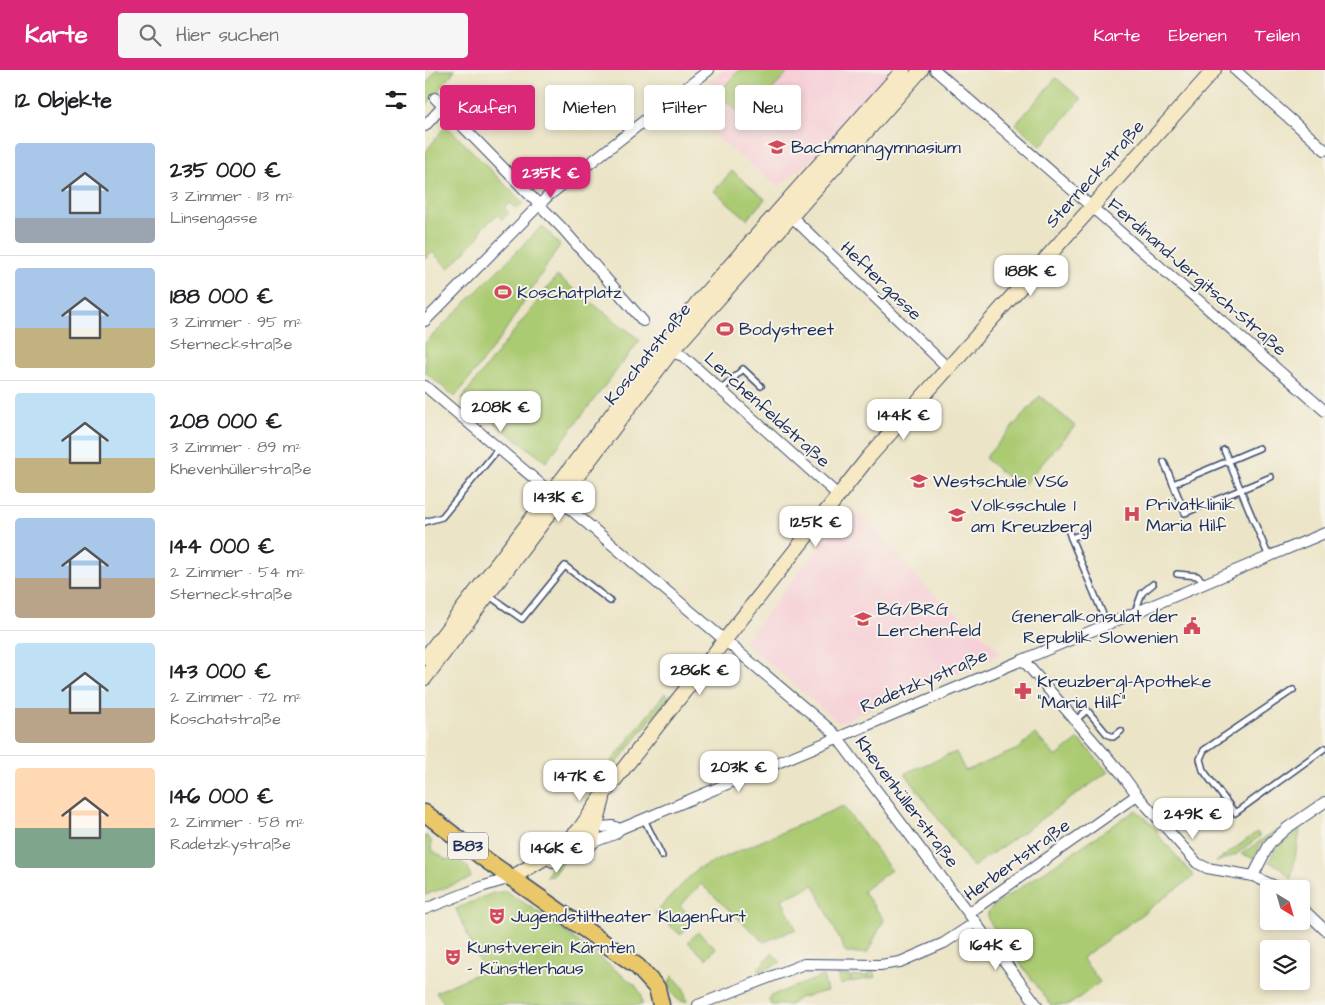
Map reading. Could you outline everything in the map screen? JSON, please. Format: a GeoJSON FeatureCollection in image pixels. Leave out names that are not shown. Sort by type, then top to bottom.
{"type":"FeatureCollection","features":[{"type":"Feature","properties":{"kind":"main road","name":"Koschatstraße"},"geometry":{"type":"LineString","coordinates":[[425,658],[555,495],[677,354],[727,278],[903,70]]}},
{"type":"Feature","properties":{"kind":"main road","name":"Koschatstraße"},"geometry":{"type":"LineString","coordinates":[[425,678],[488,595],[555,495],[669,339],[727,278],[791,216],[921,70]]}},
{"type":"Feature","properties":{"kind":"main road","name":"Sterneckstraße"},"geometry":{"type":"LineString","coordinates":[[511,878],[560,848],[579,830],[606,791],[868,458],[1213,70]]}},
{"type":"Feature","properties":{"kind":"main road","name":"Sterneckstraße"},"geometry":{"type":"LineString","coordinates":[[591,843],[606,791]]}},
{"type":"Feature","properties":{"kind":"main road","name":"B83"},"geometry":{"type":"LineString","coordinates":[[425,813],[511,878],[637,966],[657,988],[661,1005]]}},
{"type":"Feature","properties":{"kind":"main road","name":"Radetzkystraße"},"geometry":{"type":"LineString","coordinates":[[511,878],[591,843]]}},
{"type":"Feature","properties":{"kind":"street"},"geometry":{"type":"LineString","coordinates":[[425,321],[539,205],[618,140],[709,70]]}},
{"type":"Feature","properties":{"kind":"street","name":"Ferdinand-Jergitsch-Straße"},"geometry":{"type":"LineString","coordinates":[[935,70],[1325,411]]}},
{"type":"Feature","properties":{"kind":"street"},"geometry":{"type":"LineString","coordinates":[[1235,70],[1325,150]]}},
{"type":"Feature","properties":{"kind":"street"},"geometry":{"type":"LineString","coordinates":[[425,126],[439,102],[539,205],[643,321]]}},
{"type":"Feature","properties":{"kind":"street","name":"Heftergasse"},"geometry":{"type":"LineString","coordinates":[[791,216],[949,369]]}},
{"type":"Feature","properties":{"kind":"street","name":"Lerchenfeldstraße"},"geometry":{"type":"LineString","coordinates":[[677,354],[721,390],[838,496]]}},
{"type":"Feature","properties":{"kind":"street","name":"Khevenhüllerstraße"},"geometry":{"type":"LineString","coordinates":[[425,386],[838,738],[969,913]]}},
{"type":"Feature","properties":{"kind":"street","name":"Radetzkystraße"},"geometry":{"type":"LineString","coordinates":[[591,843],[615,834],[620,829],[1325,533]]}},
{"type":"Feature","properties":{"kind":"street"},"geometry":{"type":"LineString","coordinates":[[1023,660],[1121,773],[1137,795],[1197,862],[1207,868],[1266,880]]}},
{"type":"Feature","properties":{"kind":"street","name":"Herbertstraße"},"geometry":{"type":"LineString","coordinates":[[698,1005],[804,964],[880,965],[900,962],[944,943],[976,922],[969,913],[1137,795]]}},
{"type":"Feature","properties":{"kind":"street"},"geometry":{"type":"LineString","coordinates":[[1253,876],[1270,844],[1287,828],[1325,802]]}},
{"type":"Feature","properties":{"kind":"street"},"geometry":{"type":"LineString","coordinates":[[579,830],[597,826],[613,826],[620,829]]}},
{"type":"Feature","properties":{"kind":"street","name":"Radetzkystraße"},"geometry":{"type":"LineString","coordinates":[[425,909],[484,886],[511,878]]}},
{"type":"Feature","properties":{"kind":"street"},"geometry":{"type":"LineString","coordinates":[[1310,916],[1325,930]]}},
{"type":"Feature","properties":{"kind":"street"},"geometry":{"type":"LineString","coordinates":[[976,922],[1037,1005]]}},
{"type":"Feature","properties":{"kind":"lane"},"geometry":{"type":"LineString","coordinates":[[721,390],[743,369],[761,386]]}},
{"type":"Feature","properties":{"kind":"lane"},"geometry":{"type":"LineString","coordinates":[[425,522],[442,517],[499,448]]}},
{"type":"Feature","properties":{"kind":"lane"},"geometry":{"type":"LineString","coordinates":[[1173,484],[1259,448]]}},
{"type":"Feature","properties":{"kind":"lane"},"geometry":{"type":"LineString","coordinates":[[1224,450],[1269,557]]}},
{"type":"Feature","properties":{"kind":"lane"},"geometry":{"type":"LineString","coordinates":[[1163,462],[1185,513],[1271,477]]}},
{"type":"Feature","properties":{"kind":"lane"},"geometry":{"type":"LineString","coordinates":[[1067,527],[1107,625]]}},
{"type":"Feature","properties":{"kind":"lane"},"geometry":{"type":"LineString","coordinates":[[1071,538],[1079,535]]}},
{"type":"Feature","properties":{"kind":"lane"},"geometry":{"type":"LineString","coordinates":[[488,595],[522,619],[565,566],[610,601]]}},
{"type":"Feature","properties":{"kind":"lane"},"geometry":{"type":"LineString","coordinates":[[1177,574],[1197,576],[1205,584]]}},
{"type":"Feature","properties":{"kind":"lane"},"geometry":{"type":"LineString","coordinates":[[1135,613],[1142,593],[1153,584]]}},
{"type":"Feature","properties":{"kind":"lane"},"geometry":{"type":"LineString","coordinates":[[1293,690],[1204,750],[1200,759],[1203,770],[1235,813],[1325,748]]}},
{"type":"Feature","properties":{"kind":"lane"},"geometry":{"type":"LineString","coordinates":[[1075,720],[1087,710],[1107,734],[1113,737],[1121,731]]}},
{"type":"Feature","properties":{"kind":"lane"},"geometry":{"type":"LineString","coordinates":[[644,819],[662,856]]}},
{"type":"Feature","properties":{"kind":"shaded area","name":"Bachmanngymnasium"},"geometry":{"type":"Polygon","coordinates":[[[723,70],[918,70],[778,187],[707,130],[725,130],[725,85],[706,85],[723,70]]]}},
{"type":"Feature","properties":{"kind":"shaded area","name":"BG/BRG Lerchenfeld"},"geometry":{"type":"Polygon","coordinates":[[[848,509],[851,509],[874,527],[923,584],[998,649],[1000,654],[839,723],[744,642],[848,509]]]}},
{"type":"Feature","properties":{"kind":"green space"},"geometry":{"type":"Polygon","coordinates":[[[436,70],[455,70],[443,85],[440,85],[440,88],[425,107],[425,86],[436,70]]]}},
{"type":"Feature","properties":{"kind":"green space"},"geometry":{"type":"Polygon","coordinates":[[[739,70],[786,70],[788,72],[776,85],[735,85],[735,109],[725,100],[725,86],[739,70]]]}},
{"type":"Feature","properties":{"kind":"green space"},"geometry":{"type":"Polygon","coordinates":[[[1056,78],[1081,99],[1041,146],[1016,124],[1056,78]]]}},
{"type":"Feature","properties":{"kind":"green space"},"geometry":{"type":"Polygon","coordinates":[[[442,130],[451,130],[523,203],[516,209],[510,203],[504,208],[509,213],[502,220],[497,215],[482,228],[479,237],[449,268],[432,252],[425,259],[425,153],[442,130]]]}},
{"type":"Feature","properties":{"kind":"green space"},"geometry":{"type":"Polygon","coordinates":[[[732,171],[765,199],[747,219],[714,191],[732,171]]]}},
{"type":"Feature","properties":{"kind":"green space","name":"Koschatplatz"},"geometry":{"type":"Polygon","coordinates":[[[542,226],[560,245],[499,340],[455,397],[425,372],[425,343],[542,226]]]}},
{"type":"Feature","properties":{"kind":"green space"},"geometry":{"type":"Polygon","coordinates":[[[557,276],[640,340],[546,462],[462,398],[557,276]]]}},
{"type":"Feature","properties":{"kind":"green space"},"geometry":{"type":"Polygon","coordinates":[[[1040,396],[1075,426],[1020,489],[985,458],[1040,396]]]}},
{"type":"Feature","properties":{"kind":"green space"},"geometry":{"type":"Polygon","coordinates":[[[665,693],[669,696],[594,793],[593,801],[590,802],[584,797],[665,693]]]}},
{"type":"Feature","properties":{"kind":"green space"},"geometry":{"type":"Polygon","coordinates":[[[1035,734],[1056,757],[1079,739],[1108,772],[973,867],[905,773],[956,752],[965,771],[1018,749],[1035,734]]]}},
{"type":"Feature","properties":{"kind":"green space"},"geometry":{"type":"Polygon","coordinates":[[[843,806],[891,870],[863,891],[884,920],[867,953],[846,953],[814,885],[782,899],[796,929],[764,942],[701,884],[680,906],[695,920],[681,935],[655,913],[697,869],[843,806]]]}},
{"type":"Feature","properties":{"kind":"green space"},"geometry":{"type":"Polygon","coordinates":[[[1136,810],[1157,830],[1157,834],[1194,876],[1082,958],[1100,982],[1069,1005],[1051,1005],[992,925],[988,919],[988,912],[993,906],[1136,810]]]}},
{"type":"Feature","properties":{"kind":"green space"},"geometry":{"type":"Polygon","coordinates":[[[1299,828],[1291,879],[1280,867],[1269,862],[1277,845],[1279,846],[1296,834],[1295,831],[1299,828]]]}},
{"type":"Feature","properties":{"kind":"green space"},"geometry":{"type":"Polygon","coordinates":[[[1276,830],[1277,832],[1261,844],[1254,858],[1241,854],[1276,830]]]}},
{"type":"Feature","properties":{"kind":"green space"},"geometry":{"type":"Polygon","coordinates":[[[1257,832],[1260,836],[1235,855],[1216,862],[1257,832]]]}},
{"type":"Feature","properties":{"kind":"green space"},"geometry":{"type":"Polygon","coordinates":[[[425,835],[431,840],[431,849],[446,860],[456,858],[468,867],[471,878],[425,895],[425,835]]]}},
{"type":"Feature","properties":{"kind":"green space"},"geometry":{"type":"Polygon","coordinates":[[[564,861],[553,876],[546,877],[551,868],[564,861]]]}},
{"type":"Feature","properties":{"kind":"green space"},"geometry":{"type":"Polygon","coordinates":[[[506,891],[547,918],[635,985],[641,994],[642,1005],[446,1005],[436,992],[483,971],[456,909],[493,893],[506,891]]]}},
{"type":"Feature","properties":{"kind":"green space"},"geometry":{"type":"Polygon","coordinates":[[[698,932],[716,948],[706,959],[688,942],[698,932]]]}},
{"type":"Feature","properties":{"kind":"green space"},"geometry":{"type":"Polygon","coordinates":[[[772,953],[781,962],[760,972],[757,970],[772,953]]]}},
{"type":"Feature","properties":{"kind":"green space"},"geometry":{"type":"Polygon","coordinates":[[[838,969],[839,976],[850,976],[850,982],[840,985],[836,970],[838,969]]]}},
{"type":"Feature","properties":{"kind":"green space"},"geometry":{"type":"Polygon","coordinates":[[[869,969],[874,970],[876,977],[852,982],[851,976],[869,976],[869,969]]]}},
{"type":"Feature","properties":{"kind":"green space"},"geometry":{"type":"Polygon","coordinates":[[[673,976],[683,987],[687,1001],[677,999],[673,993],[669,982],[673,976]]]}},
{"type":"Feature","properties":{"kind":"green space"},"geometry":{"type":"Polygon","coordinates":[[[823,976],[827,991],[799,998],[790,1005],[771,1005],[770,996],[823,976]]]}},
{"type":"Feature","properties":{"kind":"place","name":"Bachmanngymnasium"},"geometry":{"type":"Point","coordinates":[777,147]}},
{"type":"Feature","properties":{"kind":"place","name":"Koschatplatz"},"geometry":{"type":"Point","coordinates":[503,292]}},
{"type":"Feature","properties":{"kind":"place","name":"Bodystreet"},"geometry":{"type":"Point","coordinates":[725,329]}},
{"type":"Feature","properties":{"kind":"place","name":"Westschule VS6"},"geometry":{"type":"Point","coordinates":[919,481]}},
{"type":"Feature","properties":{"kind":"place","name":"Privatklinik Maria Hilf"},"geometry":{"type":"Point","coordinates":[1132,514]}},
{"type":"Feature","properties":{"kind":"place","name":"Volksschule 1 am Kreuzbergl"},"geometry":{"type":"Point","coordinates":[957,515]}},
{"type":"Feature","properties":{"kind":"place","name":"BG/BRG Lerchenfeld"},"geometry":{"type":"Point","coordinates":[863,619]}},
{"type":"Feature","properties":{"kind":"place","name":"Generalkonsulat der Republik Slowenien"},"geometry":{"type":"Point","coordinates":[1192,626]}},
{"type":"Feature","properties":{"kind":"place","name":"Kreuzbergl-Apotheke \"Maria Hilf\""},"geometry":{"type":"Point","coordinates":[1023,691]}},
{"type":"Feature","properties":{"kind":"place","name":"Jugendstiltheater Klagenfurt"},"geometry":{"type":"Point","coordinates":[497,916]}},
{"type":"Feature","properties":{"kind":"place","name":"Kunstverein Kärnten - Künstlerhaus"},"geometry":{"type":"Point","coordinates":[453,957]}}]}
